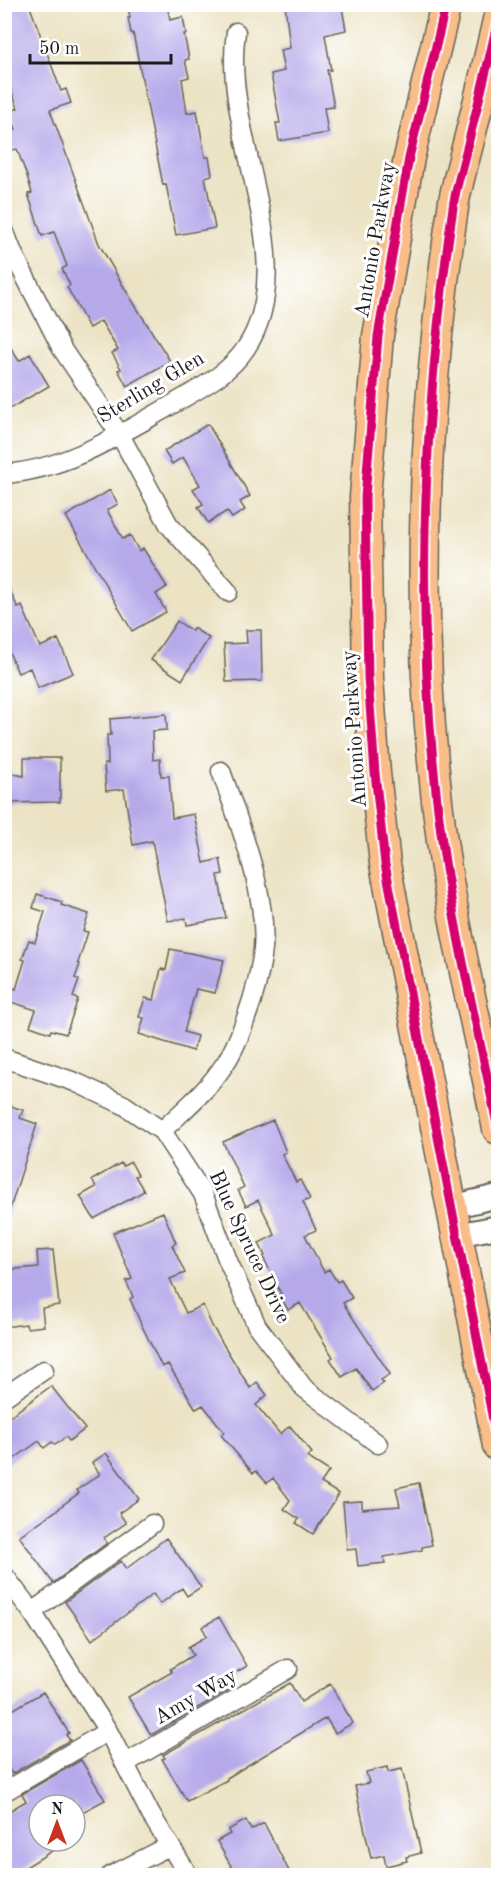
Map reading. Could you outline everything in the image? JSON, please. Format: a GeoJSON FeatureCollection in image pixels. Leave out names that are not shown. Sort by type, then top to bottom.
{"type":"FeatureCollection","features":[{"type":"Feature","properties":{"kind":"main road","name":"Antonio Parkway"},"geometry":{"type":"LineString","coordinates":[[446,4],[409,158],[378,336],[365,497],[368,678],[385,864],[498,1446]]}},
{"type":"Feature","properties":{"kind":"main road"},"geometry":{"type":"LineString","coordinates":[[498,20],[453,209],[432,387],[426,470],[424,614],[427,685],[442,841],[452,903],[498,1128]]}},
{"type":"Feature","properties":{"kind":"street","name":"Sterling Glen"},"geometry":{"type":"LineString","coordinates":[[4,474],[33,471],[59,463],[120,435],[221,374],[245,349],[260,319],[266,288],[266,246],[264,226],[241,130],[234,61],[236,32]]}},
{"type":"Feature","properties":{"kind":"street"},"geometry":{"type":"LineString","coordinates":[[4,230],[13,253],[62,349],[120,435],[169,525],[228,592]]}},
{"type":"Feature","properties":{"kind":"street"},"geometry":{"type":"LineString","coordinates":[[162,1131],[203,1091],[222,1068],[239,1038],[252,1003],[263,955],[262,909],[246,843],[221,771]]}},
{"type":"Feature","properties":{"kind":"street","name":"Blue Spruce Drive"},"geometry":{"type":"LineString","coordinates":[[4,1058],[75,1083],[124,1105],[162,1131],[203,1194],[228,1261],[257,1326],[304,1388],[378,1444]]}},
{"type":"Feature","properties":{"kind":"street"},"geometry":{"type":"LineString","coordinates":[[454,1221],[498,1196]]}},
{"type":"Feature","properties":{"kind":"street"},"geometry":{"type":"LineString","coordinates":[[454,1221],[498,1227]]}},
{"type":"Feature","properties":{"kind":"street"},"geometry":{"type":"LineString","coordinates":[[4,1397],[44,1370]]}},
{"type":"Feature","properties":{"kind":"street"},"geometry":{"type":"LineString","coordinates":[[32,1612],[152,1524]]}},
{"type":"Feature","properties":{"kind":"street"},"geometry":{"type":"LineString","coordinates":[[4,1575],[32,1612],[108,1731],[151,1815],[189,1875]]}},
{"type":"Feature","properties":{"kind":"street","name":"Amy Way"},"geometry":{"type":"LineString","coordinates":[[126,1763],[288,1669]]}},
{"type":"Feature","properties":{"kind":"street"},"geometry":{"type":"LineString","coordinates":[[4,1792],[108,1731]]}},
{"type":"Feature","properties":{"kind":"street"},"geometry":{"type":"LineString","coordinates":[[110,1875],[169,1846]]}},
{"type":"Feature","properties":{"kind":"building"},"geometry":{"type":"Polygon","coordinates":[[[4,4],[29,4],[61,91],[66,89],[71,103],[50,110],[99,244],[170,361],[127,386],[112,353],[118,350],[101,321],[89,328],[67,287],[70,285],[62,269],[67,266],[54,232],[42,236],[28,194],[32,193],[27,176],[17,149],[12,150],[6,133],[16,129],[9,112],[18,108],[4,71],[4,4]]]}},
{"type":"Feature","properties":{"kind":"building"},"geometry":{"type":"Polygon","coordinates":[[[167,4],[170,20],[183,17],[189,59],[185,60],[189,77],[182,79],[187,113],[197,111],[205,157],[209,157],[212,175],[205,177],[215,228],[176,235],[166,184],[163,185],[133,33],[131,33],[128,18],[130,18],[128,6],[167,4]]]}},
{"type":"Feature","properties":{"kind":"building"},"geometry":{"type":"Polygon","coordinates":[[[285,4],[332,4],[333,8],[342,7],[346,30],[325,35],[331,70],[327,70],[334,107],[324,108],[328,133],[279,141],[276,123],[280,123],[271,74],[284,71],[280,50],[290,48],[285,4]]]}},
{"type":"Feature","properties":{"kind":"building"},"geometry":{"type":"Polygon","coordinates":[[[4,337],[19,361],[30,354],[49,386],[4,412],[4,337]]]}},
{"type":"Feature","properties":{"kind":"building"},"geometry":{"type":"Polygon","coordinates":[[[208,424],[250,496],[240,502],[245,510],[232,518],[227,511],[208,523],[198,507],[203,504],[193,489],[200,485],[183,457],[172,464],[164,451],[208,424]]]}},
{"type":"Feature","properties":{"kind":"building"},"geometry":{"type":"Polygon","coordinates":[[[110,490],[118,504],[107,510],[123,539],[130,535],[139,551],[143,548],[167,587],[156,594],[166,612],[132,631],[66,516],[110,490]]]}},
{"type":"Feature","properties":{"kind":"building"},"geometry":{"type":"Polygon","coordinates":[[[4,578],[18,608],[22,606],[40,647],[58,639],[73,673],[38,688],[30,668],[18,673],[9,652],[4,654],[4,578]]]}},
{"type":"Feature","properties":{"kind":"building"},"geometry":{"type":"Polygon","coordinates":[[[177,621],[209,638],[182,680],[151,660],[177,621]]]}},
{"type":"Feature","properties":{"kind":"building"},"geometry":{"type":"Polygon","coordinates":[[[246,630],[261,630],[262,681],[226,682],[224,644],[247,643],[246,630]]]}},
{"type":"Feature","properties":{"kind":"building"},"geometry":{"type":"Polygon","coordinates":[[[166,714],[167,730],[152,731],[153,760],[160,759],[161,776],[169,776],[172,818],[194,814],[204,863],[220,859],[223,874],[218,875],[226,918],[187,925],[186,918],[168,921],[152,841],[133,845],[124,789],[106,791],[104,764],[108,764],[107,735],[111,735],[110,719],[166,714]]]}},
{"type":"Feature","properties":{"kind":"building"},"geometry":{"type":"Polygon","coordinates":[[[24,758],[60,758],[60,802],[4,803],[4,772],[24,776],[24,758]]]}},
{"type":"Feature","properties":{"kind":"building"},"geometry":{"type":"Polygon","coordinates":[[[37,894],[89,914],[83,931],[88,932],[75,978],[79,980],[73,997],[78,999],[66,1034],[51,1030],[50,1033],[30,1026],[36,1010],[8,1001],[13,988],[16,989],[25,960],[22,959],[29,940],[35,942],[45,912],[33,908],[37,894]]]}},
{"type":"Feature","properties":{"kind":"building"},"geometry":{"type":"Polygon","coordinates":[[[170,949],[224,960],[215,993],[196,989],[184,1032],[197,1036],[193,1051],[139,1034],[144,1018],[139,1017],[145,998],[154,1000],[161,969],[166,970],[170,949]]]}},
{"type":"Feature","properties":{"kind":"building"},"geometry":{"type":"Polygon","coordinates":[[[4,1104],[23,1110],[20,1118],[37,1124],[7,1218],[4,1218],[4,1104]]]}},
{"type":"Feature","properties":{"kind":"building"},"geometry":{"type":"Polygon","coordinates":[[[273,1120],[286,1152],[282,1154],[296,1182],[300,1180],[310,1199],[303,1202],[316,1230],[305,1235],[324,1272],[329,1269],[337,1282],[341,1280],[352,1298],[343,1303],[390,1374],[381,1380],[384,1383],[372,1391],[356,1368],[342,1377],[330,1359],[333,1357],[300,1303],[288,1310],[279,1295],[281,1294],[263,1257],[265,1256],[259,1243],[275,1235],[258,1200],[246,1206],[238,1190],[244,1187],[223,1142],[273,1120]]]}},
{"type":"Feature","properties":{"kind":"building"},"geometry":{"type":"Polygon","coordinates":[[[131,1162],[138,1175],[135,1176],[144,1191],[94,1219],[80,1196],[96,1187],[92,1180],[121,1163],[123,1166],[131,1162]]]}},
{"type":"Feature","properties":{"kind":"building"},"geometry":{"type":"Polygon","coordinates":[[[163,1212],[176,1243],[172,1245],[185,1273],[170,1279],[186,1313],[203,1305],[212,1326],[250,1388],[257,1382],[267,1395],[256,1405],[280,1434],[290,1426],[312,1453],[307,1457],[329,1471],[321,1483],[339,1494],[313,1534],[296,1523],[299,1519],[284,1509],[290,1500],[273,1478],[267,1483],[256,1471],[253,1473],[221,1435],[224,1432],[203,1405],[196,1409],[168,1364],[162,1367],[142,1326],[130,1299],[133,1297],[126,1281],[132,1279],[113,1233],[163,1212]]]}},
{"type":"Feature","properties":{"kind":"building"},"geometry":{"type":"Polygon","coordinates":[[[53,1250],[59,1305],[42,1308],[44,1326],[27,1328],[26,1324],[4,1327],[4,1270],[38,1267],[37,1251],[53,1250]]]}},
{"type":"Feature","properties":{"kind":"building"},"geometry":{"type":"Polygon","coordinates":[[[51,1386],[85,1429],[69,1441],[66,1437],[55,1445],[52,1442],[44,1448],[39,1441],[4,1466],[4,1421],[51,1386]]]}},
{"type":"Feature","properties":{"kind":"building"},"geometry":{"type":"Polygon","coordinates":[[[106,1453],[139,1499],[119,1513],[126,1523],[104,1538],[107,1543],[53,1583],[19,1536],[60,1508],[79,1493],[77,1490],[100,1474],[92,1463],[106,1453]]]}},
{"type":"Feature","properties":{"kind":"building"},"geometry":{"type":"Polygon","coordinates":[[[419,1483],[432,1545],[422,1547],[422,1550],[384,1557],[385,1563],[358,1566],[356,1549],[347,1550],[343,1502],[362,1501],[362,1509],[400,1506],[396,1488],[419,1483]]]}},
{"type":"Feature","properties":{"kind":"building"},"geometry":{"type":"Polygon","coordinates":[[[166,1538],[201,1587],[187,1596],[182,1588],[160,1604],[153,1594],[92,1640],[65,1602],[121,1561],[126,1569],[166,1538]]]}},
{"type":"Feature","properties":{"kind":"building"},"geometry":{"type":"Polygon","coordinates":[[[219,1617],[247,1666],[226,1678],[232,1688],[151,1735],[128,1697],[172,1672],[170,1669],[193,1655],[188,1647],[207,1636],[202,1627],[219,1617]]]}},
{"type":"Feature","properties":{"kind":"building"},"geometry":{"type":"Polygon","coordinates":[[[290,1683],[301,1702],[330,1684],[353,1723],[335,1733],[326,1718],[227,1780],[187,1801],[162,1759],[165,1758],[163,1755],[290,1683]]]}},
{"type":"Feature","properties":{"kind":"building"},"geometry":{"type":"Polygon","coordinates":[[[43,1692],[69,1733],[66,1735],[70,1740],[12,1774],[4,1762],[4,1715],[43,1692]]]}},
{"type":"Feature","properties":{"kind":"building"},"geometry":{"type":"Polygon","coordinates":[[[81,1760],[105,1800],[87,1810],[87,1793],[27,1793],[27,1853],[49,1853],[13,1875],[8,1875],[4,1870],[4,1814],[26,1801],[22,1794],[81,1760]]]}},
{"type":"Feature","properties":{"kind":"building"},"geometry":{"type":"Polygon","coordinates":[[[387,1767],[388,1772],[402,1769],[421,1853],[406,1857],[407,1861],[386,1866],[384,1855],[371,1858],[355,1786],[369,1783],[366,1772],[387,1767]]]}},
{"type":"Feature","properties":{"kind":"building"},"geometry":{"type":"Polygon","coordinates":[[[246,1820],[251,1830],[264,1823],[291,1875],[236,1875],[217,1841],[230,1834],[228,1830],[246,1820]]]}},
{"type":"Feature","properties":{"kind":"cycle path"},"geometry":{"type":"LineString","coordinates":[[446,4],[409,158],[378,336],[365,497],[368,678],[385,864],[498,1446]]}},
{"type":"Feature","properties":{"kind":"cycle path"},"geometry":{"type":"LineString","coordinates":[[498,20],[454,201],[435,360],[428,441],[425,521],[427,681],[442,841],[460,949],[498,1129]]}}]}
